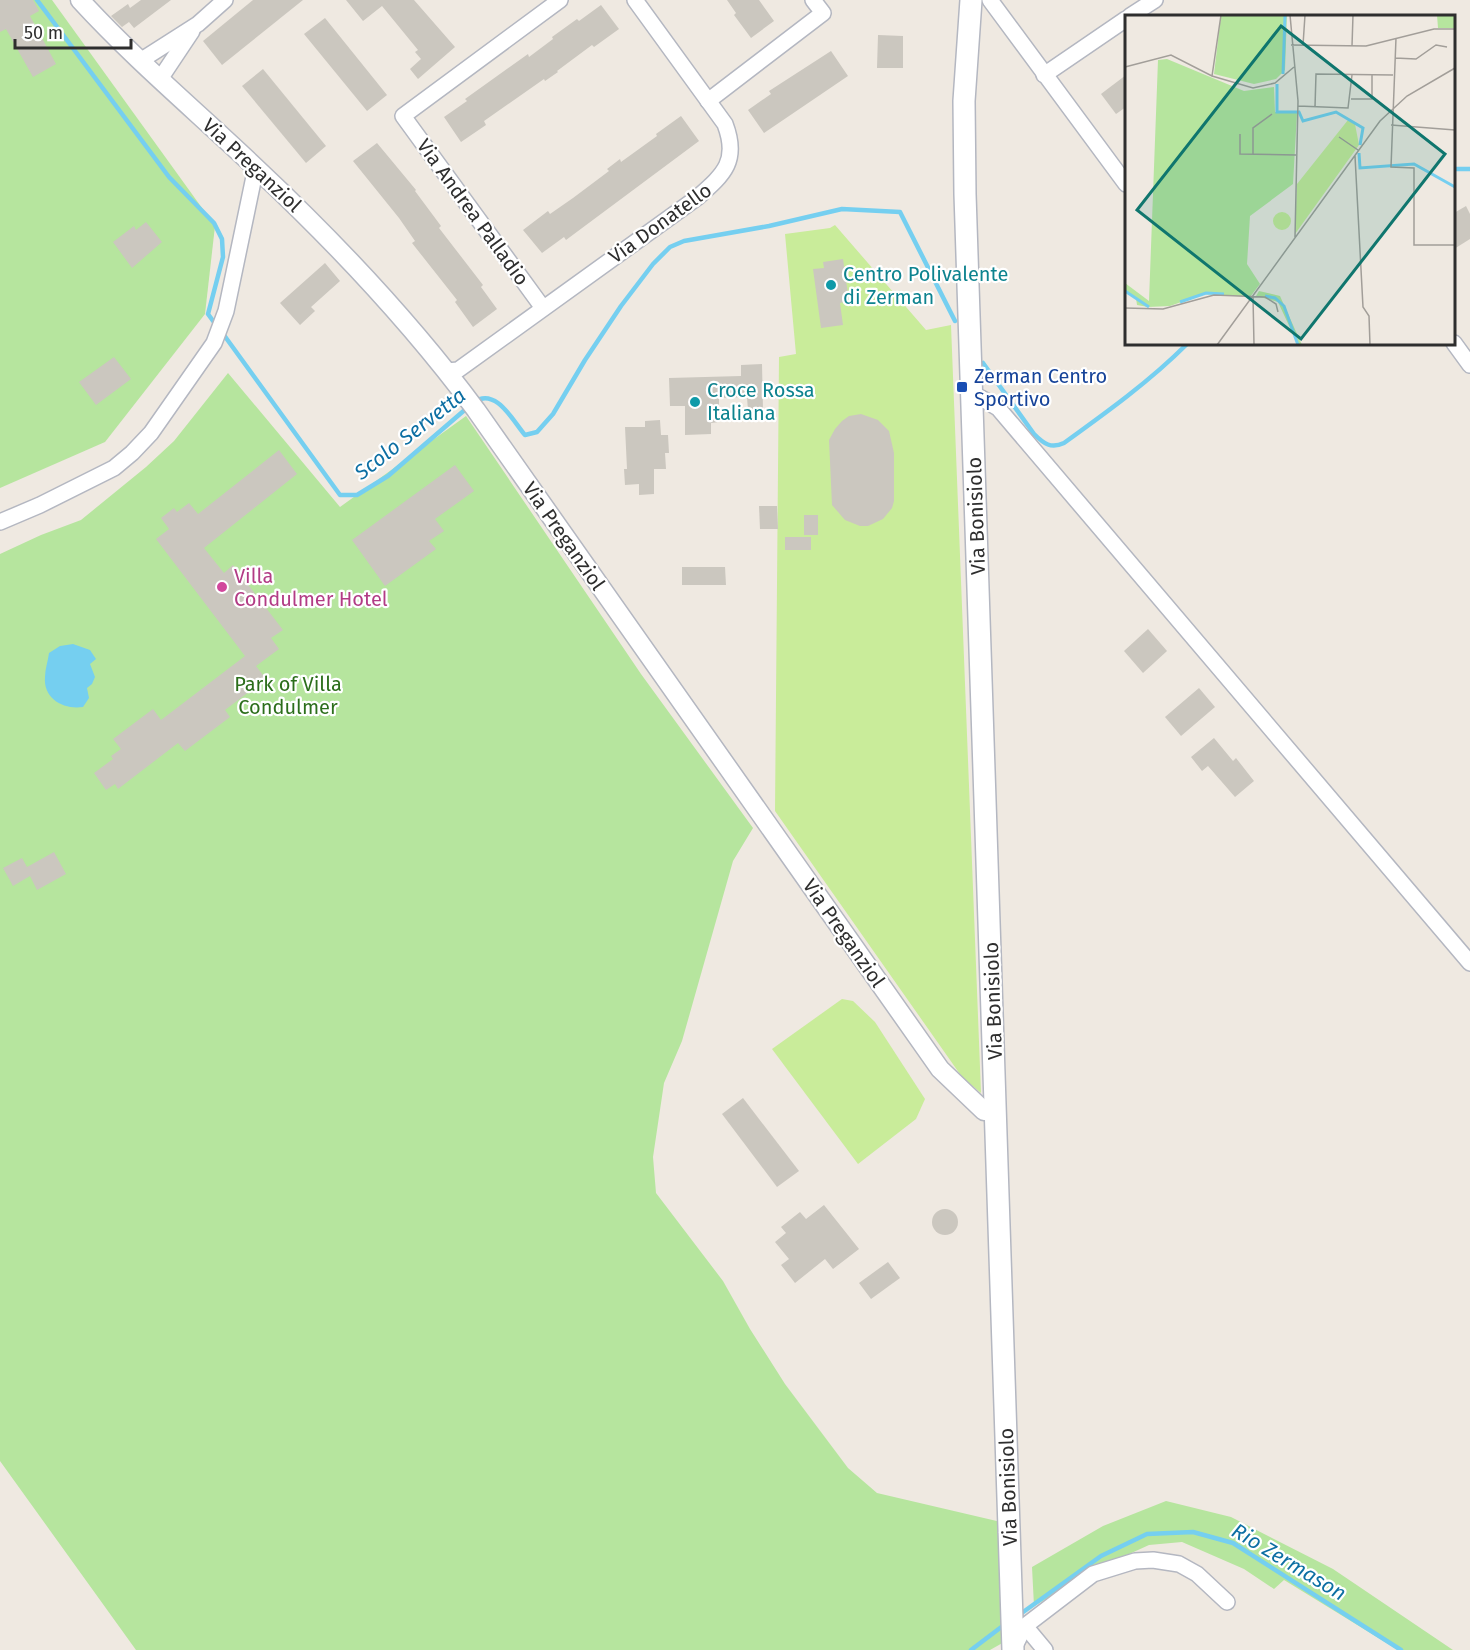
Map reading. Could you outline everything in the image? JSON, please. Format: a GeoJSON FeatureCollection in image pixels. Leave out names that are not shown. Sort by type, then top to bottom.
{"type":"FeatureCollection","features":[{"type":"Feature","properties":{"kind":"main road","name":"Via Bonisiolo"},"geometry":{"type":"LineString","coordinates":[[971,0],[964,113],[965,194],[1013,1650]]}},
{"type":"Feature","properties":{"kind":"street","name":"Via Preganziol"},"geometry":{"type":"LineString","coordinates":[[80,0],[111,34],[256,167],[347,256],[453,374],[940,1069],[984,1111],[996,1110]]}},
{"type":"Feature","properties":{"kind":"street"},"geometry":{"type":"LineString","coordinates":[[160,79],[198,24],[206,6],[225,0]]}},
{"type":"Feature","properties":{"kind":"street","name":"Via Andrea Palladio"},"geometry":{"type":"LineString","coordinates":[[543,308],[403,116],[560,0]]}},
{"type":"Feature","properties":{"kind":"street","name":"Via Donatello"},"geometry":{"type":"LineString","coordinates":[[453,374],[698,197],[719,179],[727,167],[731,152],[730,138],[725,124],[635,0]]}},
{"type":"Feature","properties":{"kind":"street"},"geometry":{"type":"LineString","coordinates":[[708,101],[823,13],[813,0]]}},
{"type":"Feature","properties":{"kind":"street"},"geometry":{"type":"LineString","coordinates":[[990,0],[1125,183]]}},
{"type":"Feature","properties":{"kind":"street"},"geometry":{"type":"LineString","coordinates":[[1132,15],[1155,0]]}},
{"type":"Feature","properties":{"kind":"street"},"geometry":{"type":"LineString","coordinates":[[1044,75],[1125,20]]}},
{"type":"Feature","properties":{"kind":"street"},"geometry":{"type":"LineString","coordinates":[[140,61],[198,24]]}},
{"type":"Feature","properties":{"kind":"street"},"geometry":{"type":"LineString","coordinates":[[0,522],[40,506],[114,468],[151,433],[214,343],[226,311],[256,167]]}},
{"type":"Feature","properties":{"kind":"street"},"geometry":{"type":"LineString","coordinates":[[1455,344],[1470,365]]}},
{"type":"Feature","properties":{"kind":"street"},"geometry":{"type":"LineString","coordinates":[[972,398],[981,398],[998,408],[1470,963]]}},
{"type":"Feature","properties":{"kind":"street"},"geometry":{"type":"LineString","coordinates":[[1013,1650],[1025,1626],[1093,1574],[1135,1562],[1153,1560],[1179,1564],[1197,1574],[1227,1602]]}},
{"type":"Feature","properties":{"kind":"street"},"geometry":{"type":"LineString","coordinates":[[1025,1626],[1045,1650]]}},
{"type":"Feature","properties":{"kind":"green space"},"geometry":{"type":"Polygon","coordinates":[[[0,0],[52,0],[215,226],[205,314],[105,442],[0,488],[0,0]]]}},
{"type":"Feature","properties":{"kind":"green space"},"geometry":{"type":"Polygon","coordinates":[[[835,225],[926,330],[951,325],[981,1093],[962,1077],[775,811],[779,357],[796,354],[785,234],[830,228],[835,225]]]}},
{"type":"Feature","properties":{"kind":"green space","name":"Park of Villa Condulmer"},"geometry":{"type":"Polygon","coordinates":[[[228,373],[340,507],[466,416],[641,674],[753,828],[733,861],[682,1041],[664,1083],[653,1157],[656,1193],[723,1281],[785,1384],[848,1468],[877,1493],[1001,1522],[1006,1641],[990,1650],[136,1650],[0,1461],[0,554],[81,520],[174,441],[228,373]]]}},
{"type":"Feature","properties":{"kind":"green space"},"geometry":{"type":"Polygon","coordinates":[[[842,999],[853,1001],[875,1022],[925,1099],[916,1119],[858,1164],[772,1049],[842,999]]]}},
{"type":"Feature","properties":{"kind":"green space"},"geometry":{"type":"Polygon","coordinates":[[[1166,1501],[1231,1517],[1333,1569],[1453,1650],[1398,1650],[1284,1580],[1274,1589],[1244,1569],[1182,1542],[1149,1545],[1105,1565],[1034,1606],[1032,1567],[1103,1526],[1166,1501]]]}},
{"type":"Feature","properties":{"kind":"water"},"geometry":{"type":"Polygon","coordinates":[[[73,644],[90,650],[96,659],[90,664],[95,677],[87,688],[89,698],[83,707],[62,705],[51,697],[45,685],[49,653],[60,646],[73,644]]]}},
{"type":"Feature","properties":{"kind":"building"},"geometry":{"type":"Polygon","coordinates":[[[0,0],[33,0],[39,11],[30,16],[56,64],[33,77],[6,29],[0,32],[0,0]]]}},
{"type":"Feature","properties":{"kind":"building"},"geometry":{"type":"Polygon","coordinates":[[[141,0],[171,0],[134,28],[129,22],[122,27],[111,16],[128,4],[130,8],[141,0]]]}},
{"type":"Feature","properties":{"kind":"building"},"geometry":{"type":"Polygon","coordinates":[[[253,0],[303,0],[222,65],[203,41],[253,0]]]}},
{"type":"Feature","properties":{"kind":"building"},"geometry":{"type":"Polygon","coordinates":[[[346,0],[414,0],[455,47],[418,79],[410,69],[421,59],[415,52],[418,50],[382,6],[363,21],[346,0]]]}},
{"type":"Feature","properties":{"kind":"building"},"geometry":{"type":"Polygon","coordinates":[[[727,0],[759,0],[774,21],[751,38],[734,15],[736,13],[727,0]]]}},
{"type":"Feature","properties":{"kind":"building"},"geometry":{"type":"Polygon","coordinates":[[[601,5],[619,29],[594,47],[592,45],[558,72],[545,81],[544,79],[484,121],[486,125],[461,142],[444,117],[467,101],[465,99],[528,54],[529,57],[577,19],[579,21],[601,5]]]}},
{"type":"Feature","properties":{"kind":"building"},"geometry":{"type":"Polygon","coordinates":[[[325,18],[387,95],[367,111],[304,34],[325,18]]]}},
{"type":"Feature","properties":{"kind":"building"},"geometry":{"type":"Polygon","coordinates":[[[878,35],[903,36],[903,68],[877,68],[878,35]]]}},
{"type":"Feature","properties":{"kind":"building"},"geometry":{"type":"Polygon","coordinates":[[[831,51],[848,76],[764,133],[748,110],[771,94],[769,91],[831,51]]]}},
{"type":"Feature","properties":{"kind":"building"},"geometry":{"type":"Polygon","coordinates":[[[263,69],[326,146],[306,163],[242,86],[263,69]]]}},
{"type":"Feature","properties":{"kind":"building"},"geometry":{"type":"Polygon","coordinates":[[[1125,76],[1125,108],[1116,114],[1101,94],[1125,76]]]}},
{"type":"Feature","properties":{"kind":"building"},"geometry":{"type":"Polygon","coordinates":[[[681,116],[699,141],[566,240],[564,237],[542,253],[523,230],[548,211],[550,214],[573,198],[609,171],[607,169],[620,159],[621,162],[681,116]]]}},
{"type":"Feature","properties":{"kind":"building"},"geometry":{"type":"Polygon","coordinates":[[[377,143],[416,190],[441,226],[439,228],[483,285],[481,287],[497,309],[473,327],[455,302],[457,300],[412,243],[415,241],[399,218],[353,161],[377,143]]]}},
{"type":"Feature","properties":{"kind":"building"},"geometry":{"type":"Polygon","coordinates":[[[1466,206],[1470,214],[1470,239],[1455,248],[1455,212],[1466,206]]]}},
{"type":"Feature","properties":{"kind":"building"},"geometry":{"type":"Polygon","coordinates":[[[146,222],[162,242],[132,268],[113,242],[134,226],[136,230],[146,222]]]}},
{"type":"Feature","properties":{"kind":"building","name":"Centro Polivalente di Zerman"},"geometry":{"type":"Polygon","coordinates":[[[843,259],[849,301],[840,303],[843,325],[821,328],[813,269],[824,268],[823,262],[843,259]]]}},
{"type":"Feature","properties":{"kind":"building"},"geometry":{"type":"Polygon","coordinates":[[[325,263],[340,281],[311,307],[315,311],[300,325],[280,303],[325,263]]]}},
{"type":"Feature","properties":{"kind":"building"},"geometry":{"type":"Polygon","coordinates":[[[114,357],[131,379],[96,405],[79,382],[114,357]]]}},
{"type":"Feature","properties":{"kind":"building","name":"Croce Rossa Italiana"},"geometry":{"type":"Polygon","coordinates":[[[762,364],[763,410],[748,411],[747,397],[719,398],[719,422],[711,423],[711,434],[685,435],[685,406],[670,406],[669,378],[741,376],[741,365],[762,364]]]}},
{"type":"Feature","properties":{"kind":"building"},"geometry":{"type":"Polygon","coordinates":[[[861,414],[878,420],[889,431],[894,453],[892,508],[883,519],[868,526],[860,526],[845,520],[832,505],[829,440],[842,421],[849,416],[861,414]]]}},
{"type":"Feature","properties":{"kind":"building"},"geometry":{"type":"Polygon","coordinates":[[[660,420],[661,435],[668,435],[669,453],[665,453],[666,469],[654,469],[654,494],[639,495],[639,484],[625,485],[624,469],[627,469],[625,427],[645,427],[645,421],[660,420]]]}},
{"type":"Feature","properties":{"kind":"building","name":"Villa Condulmer Hotel"},"geometry":{"type":"Polygon","coordinates":[[[279,450],[297,474],[204,548],[224,573],[233,565],[283,630],[271,638],[279,649],[256,666],[266,679],[225,710],[230,717],[185,751],[178,743],[118,789],[115,784],[106,790],[94,773],[113,759],[111,756],[121,749],[113,739],[153,709],[161,720],[245,656],[156,539],[169,529],[161,518],[174,508],[177,512],[189,503],[198,514],[279,450]]]}},
{"type":"Feature","properties":{"kind":"building"},"geometry":{"type":"Polygon","coordinates":[[[455,465],[474,491],[435,519],[444,531],[429,541],[436,549],[385,586],[352,540],[455,465]]]}},
{"type":"Feature","properties":{"kind":"building"},"geometry":{"type":"Polygon","coordinates":[[[759,506],[777,506],[778,529],[760,529],[759,506]]]}},
{"type":"Feature","properties":{"kind":"building"},"geometry":{"type":"Polygon","coordinates":[[[804,515],[818,515],[818,535],[804,535],[804,515]]]}},
{"type":"Feature","properties":{"kind":"building"},"geometry":{"type":"Polygon","coordinates":[[[785,537],[811,537],[811,550],[785,550],[785,537]]]}},
{"type":"Feature","properties":{"kind":"building"},"geometry":{"type":"Polygon","coordinates":[[[682,567],[725,567],[726,585],[682,585],[682,567]]]}},
{"type":"Feature","properties":{"kind":"building"},"geometry":{"type":"Polygon","coordinates":[[[1148,629],[1167,651],[1143,673],[1124,651],[1148,629]]]}},
{"type":"Feature","properties":{"kind":"building"},"geometry":{"type":"Polygon","coordinates":[[[1199,688],[1215,707],[1181,736],[1165,717],[1199,688]]]}},
{"type":"Feature","properties":{"kind":"building"},"geometry":{"type":"Polygon","coordinates":[[[1214,738],[1233,761],[1236,758],[1254,781],[1235,797],[1208,766],[1202,771],[1191,757],[1214,738]]]}},
{"type":"Feature","properties":{"kind":"building"},"geometry":{"type":"Polygon","coordinates":[[[54,852],[66,874],[37,890],[30,876],[13,886],[3,868],[22,858],[27,867],[54,852]]]}},
{"type":"Feature","properties":{"kind":"building"},"geometry":{"type":"Polygon","coordinates":[[[743,1098],[799,1171],[777,1187],[722,1114],[743,1098]]]}},
{"type":"Feature","properties":{"kind":"building"},"geometry":{"type":"Polygon","coordinates":[[[824,1205],[859,1249],[833,1269],[825,1259],[795,1283],[781,1265],[789,1259],[775,1242],[786,1233],[781,1227],[800,1212],[806,1219],[824,1205]]]}},
{"type":"Feature","properties":{"kind":"building"},"geometry":{"type":"Polygon","coordinates":[[[945,1209],[954,1213],[958,1222],[954,1231],[945,1235],[936,1231],[932,1222],[936,1213],[945,1209]]]}},
{"type":"Feature","properties":{"kind":"building"},"geometry":{"type":"Polygon","coordinates":[[[888,1262],[900,1278],[871,1299],[859,1283],[888,1262]]]}},
{"type":"Feature","properties":{"kind":"waterway","name":"Scolo Servetta"},"geometry":{"type":"LineString","coordinates":[[37,0],[169,177],[214,223],[222,239],[223,257],[208,314],[216,325]]}},
{"type":"Feature","properties":{"kind":"waterway","name":"Scolo Servetta"},"geometry":{"type":"LineString","coordinates":[[1455,169],[1470,169]]}},
{"type":"Feature","properties":{"kind":"waterway","name":"Scolo Servetta"},"geometry":{"type":"LineString","coordinates":[[474,402],[482,399],[497,402],[525,435],[537,432],[553,414],[621,306],[653,264],[670,247],[684,241],[769,226],[842,209],[900,212],[955,321]]}},
{"type":"Feature","properties":{"kind":"waterway","name":"Scolo Servetta"},"geometry":{"type":"LineString","coordinates":[[221,331],[340,495],[357,495],[388,476],[467,408]]}},
{"type":"Feature","properties":{"kind":"waterway","name":"Scolo Servetta"},"geometry":{"type":"LineString","coordinates":[[983,363],[1034,434],[1044,443],[1055,446],[1064,443],[1128,396],[1186,345]]}},
{"type":"Feature","properties":{"kind":"waterway","name":"Rio Zermason"},"geometry":{"type":"LineString","coordinates":[[1019,1615],[1101,1556],[1147,1534],[1193,1532],[1233,1543],[1401,1650]]}},
{"type":"Feature","properties":{"kind":"waterway","name":"Rio Zermason"},"geometry":{"type":"LineString","coordinates":[[971,1650],[1004,1625]]}},
{"type":"Feature","properties":{"kind":"place","name":"Centro Polivalente di Zerman"},"geometry":{"type":"Point","coordinates":[831,285]}},
{"type":"Feature","properties":{"kind":"place","name":"Zerman Centro Sportivo"},"geometry":{"type":"Point","coordinates":[962,387]}},
{"type":"Feature","properties":{"kind":"place","name":"Croce Rossa Italiana"},"geometry":{"type":"Point","coordinates":[695,402]}},
{"type":"Feature","properties":{"kind":"place","name":"Villa Condulmer Hotel"},"geometry":{"type":"Point","coordinates":[222,587]}}]}
